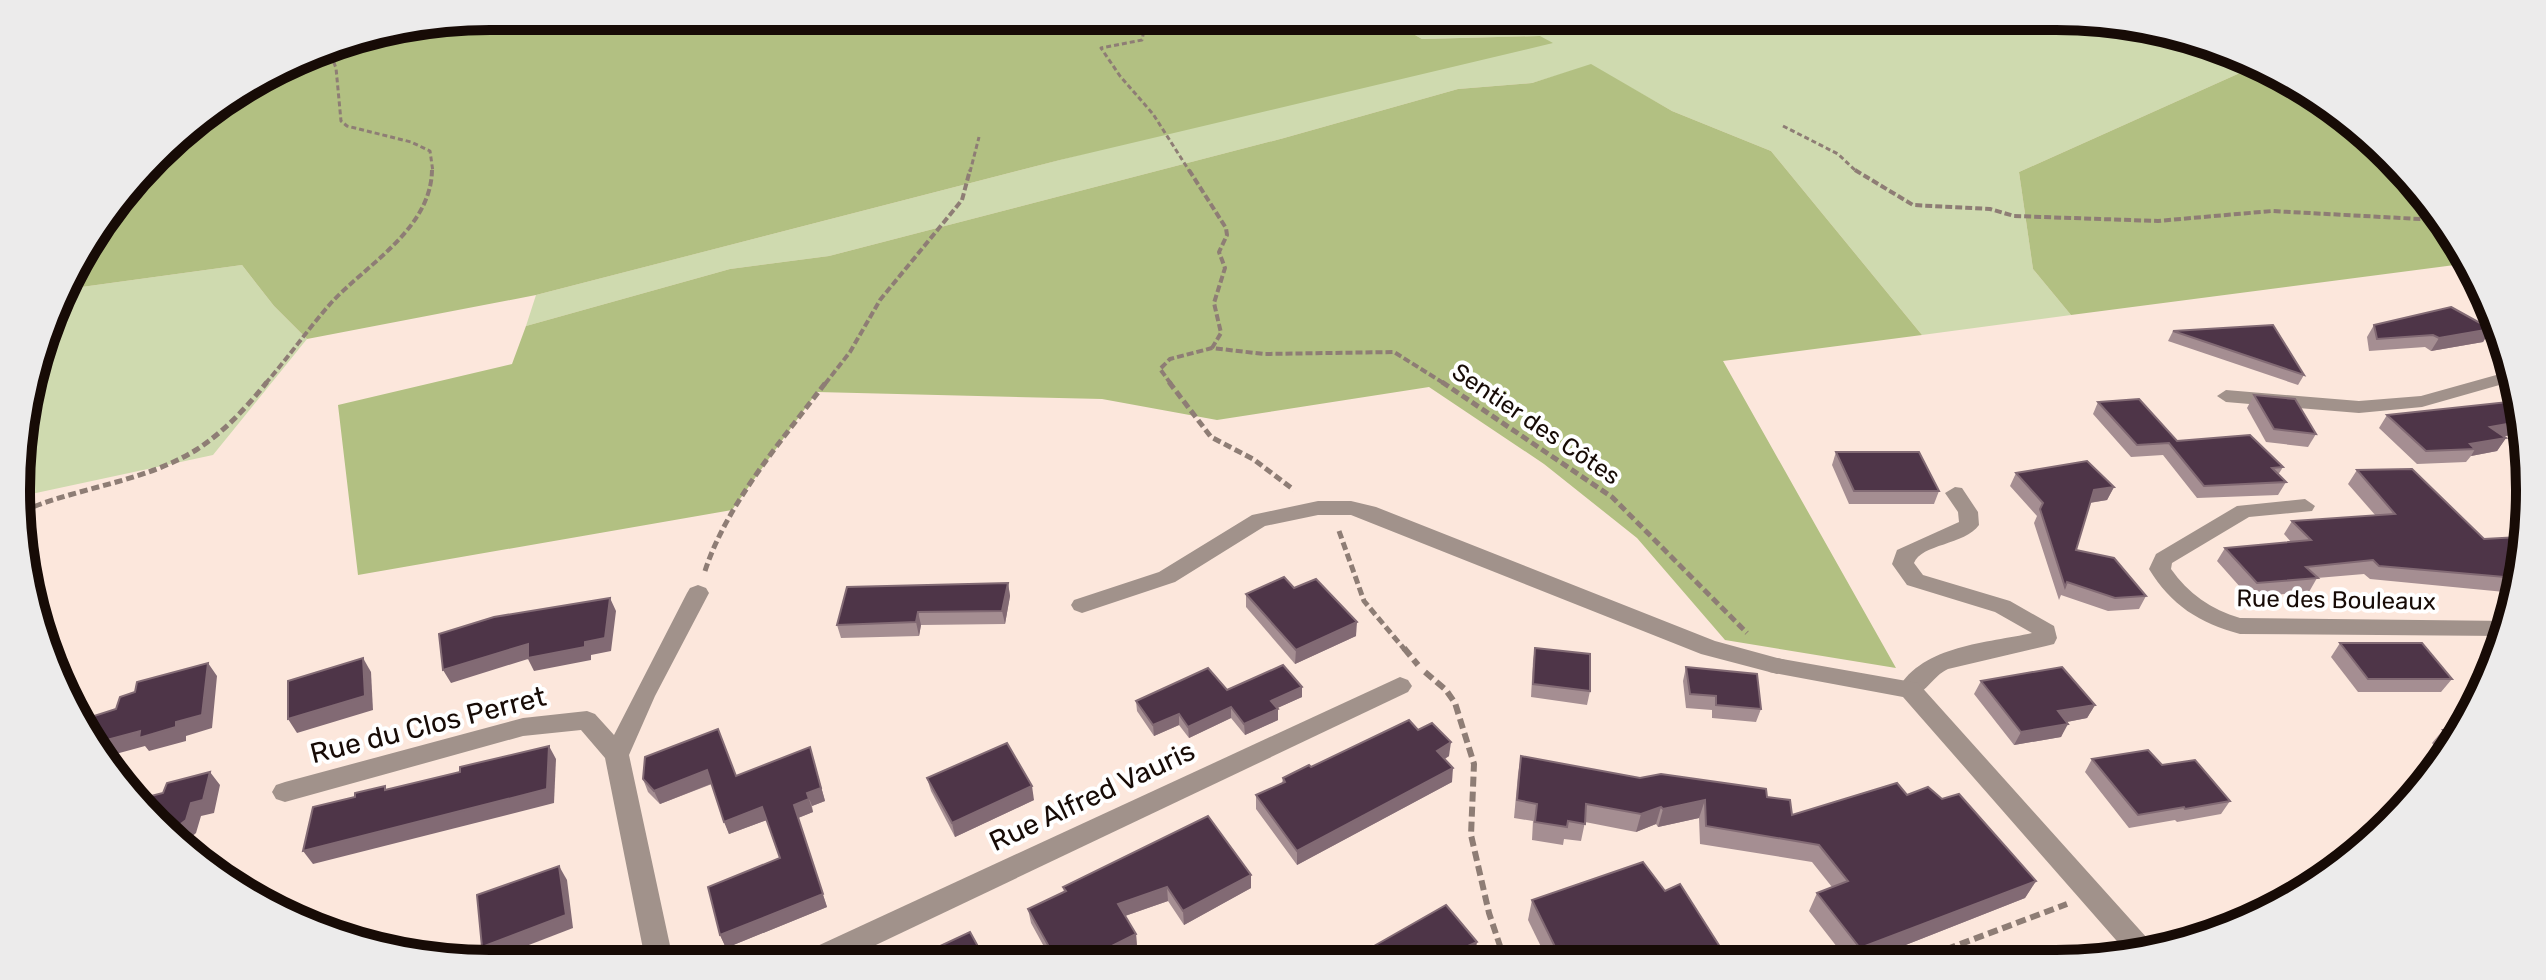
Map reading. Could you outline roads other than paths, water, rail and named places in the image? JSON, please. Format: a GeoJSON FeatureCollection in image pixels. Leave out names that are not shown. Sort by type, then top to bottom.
{"type":"FeatureCollection","features":[{"type":"Feature","properties":{"kind":"street"},"geometry":{"type":"LineString","coordinates":[[2226,396],[2359,407],[2422,401],[2502,379]]}},
{"type":"Feature","properties":{"kind":"street"},"geometry":{"type":"LineString","coordinates":[[1910,689],[1931,667],[1942,662],[2046,638],[2046,632],[2035,621],[2016,611],[1915,580],[1907,573],[1903,564],[1904,555],[1914,548],[1958,533],[1969,525],[1968,512],[1955,493]]}},
{"type":"Feature","properties":{"kind":"street","name":"Rue des Bouleaux"},"geometry":{"type":"LineString","coordinates":[[2305,506],[2244,511],[2163,559],[2160,569],[2172,589],[2201,613],[2226,624],[2255,628],[2495,628]]}},
{"type":"Feature","properties":{"kind":"street"},"geometry":{"type":"LineString","coordinates":[[1082,605],[1167,577],[1259,520],[1318,508],[1351,508],[1369,512],[1709,648],[1777,666],[1910,689],[2136,943]]}},
{"type":"Feature","properties":{"kind":"street"},"geometry":{"type":"LineString","coordinates":[[617,755],[643,696],[698,593]]}},
{"type":"Feature","properties":{"kind":"street","name":"Rue Alfred Vauris"},"geometry":{"type":"LineString","coordinates":[[838,950],[1400,686]]}},
{"type":"Feature","properties":{"kind":"street","name":"Rue du Clos Perret"},"geometry":{"type":"LineString","coordinates":[[285,792],[523,727],[587,720],[617,755],[657,950]]}}]}
